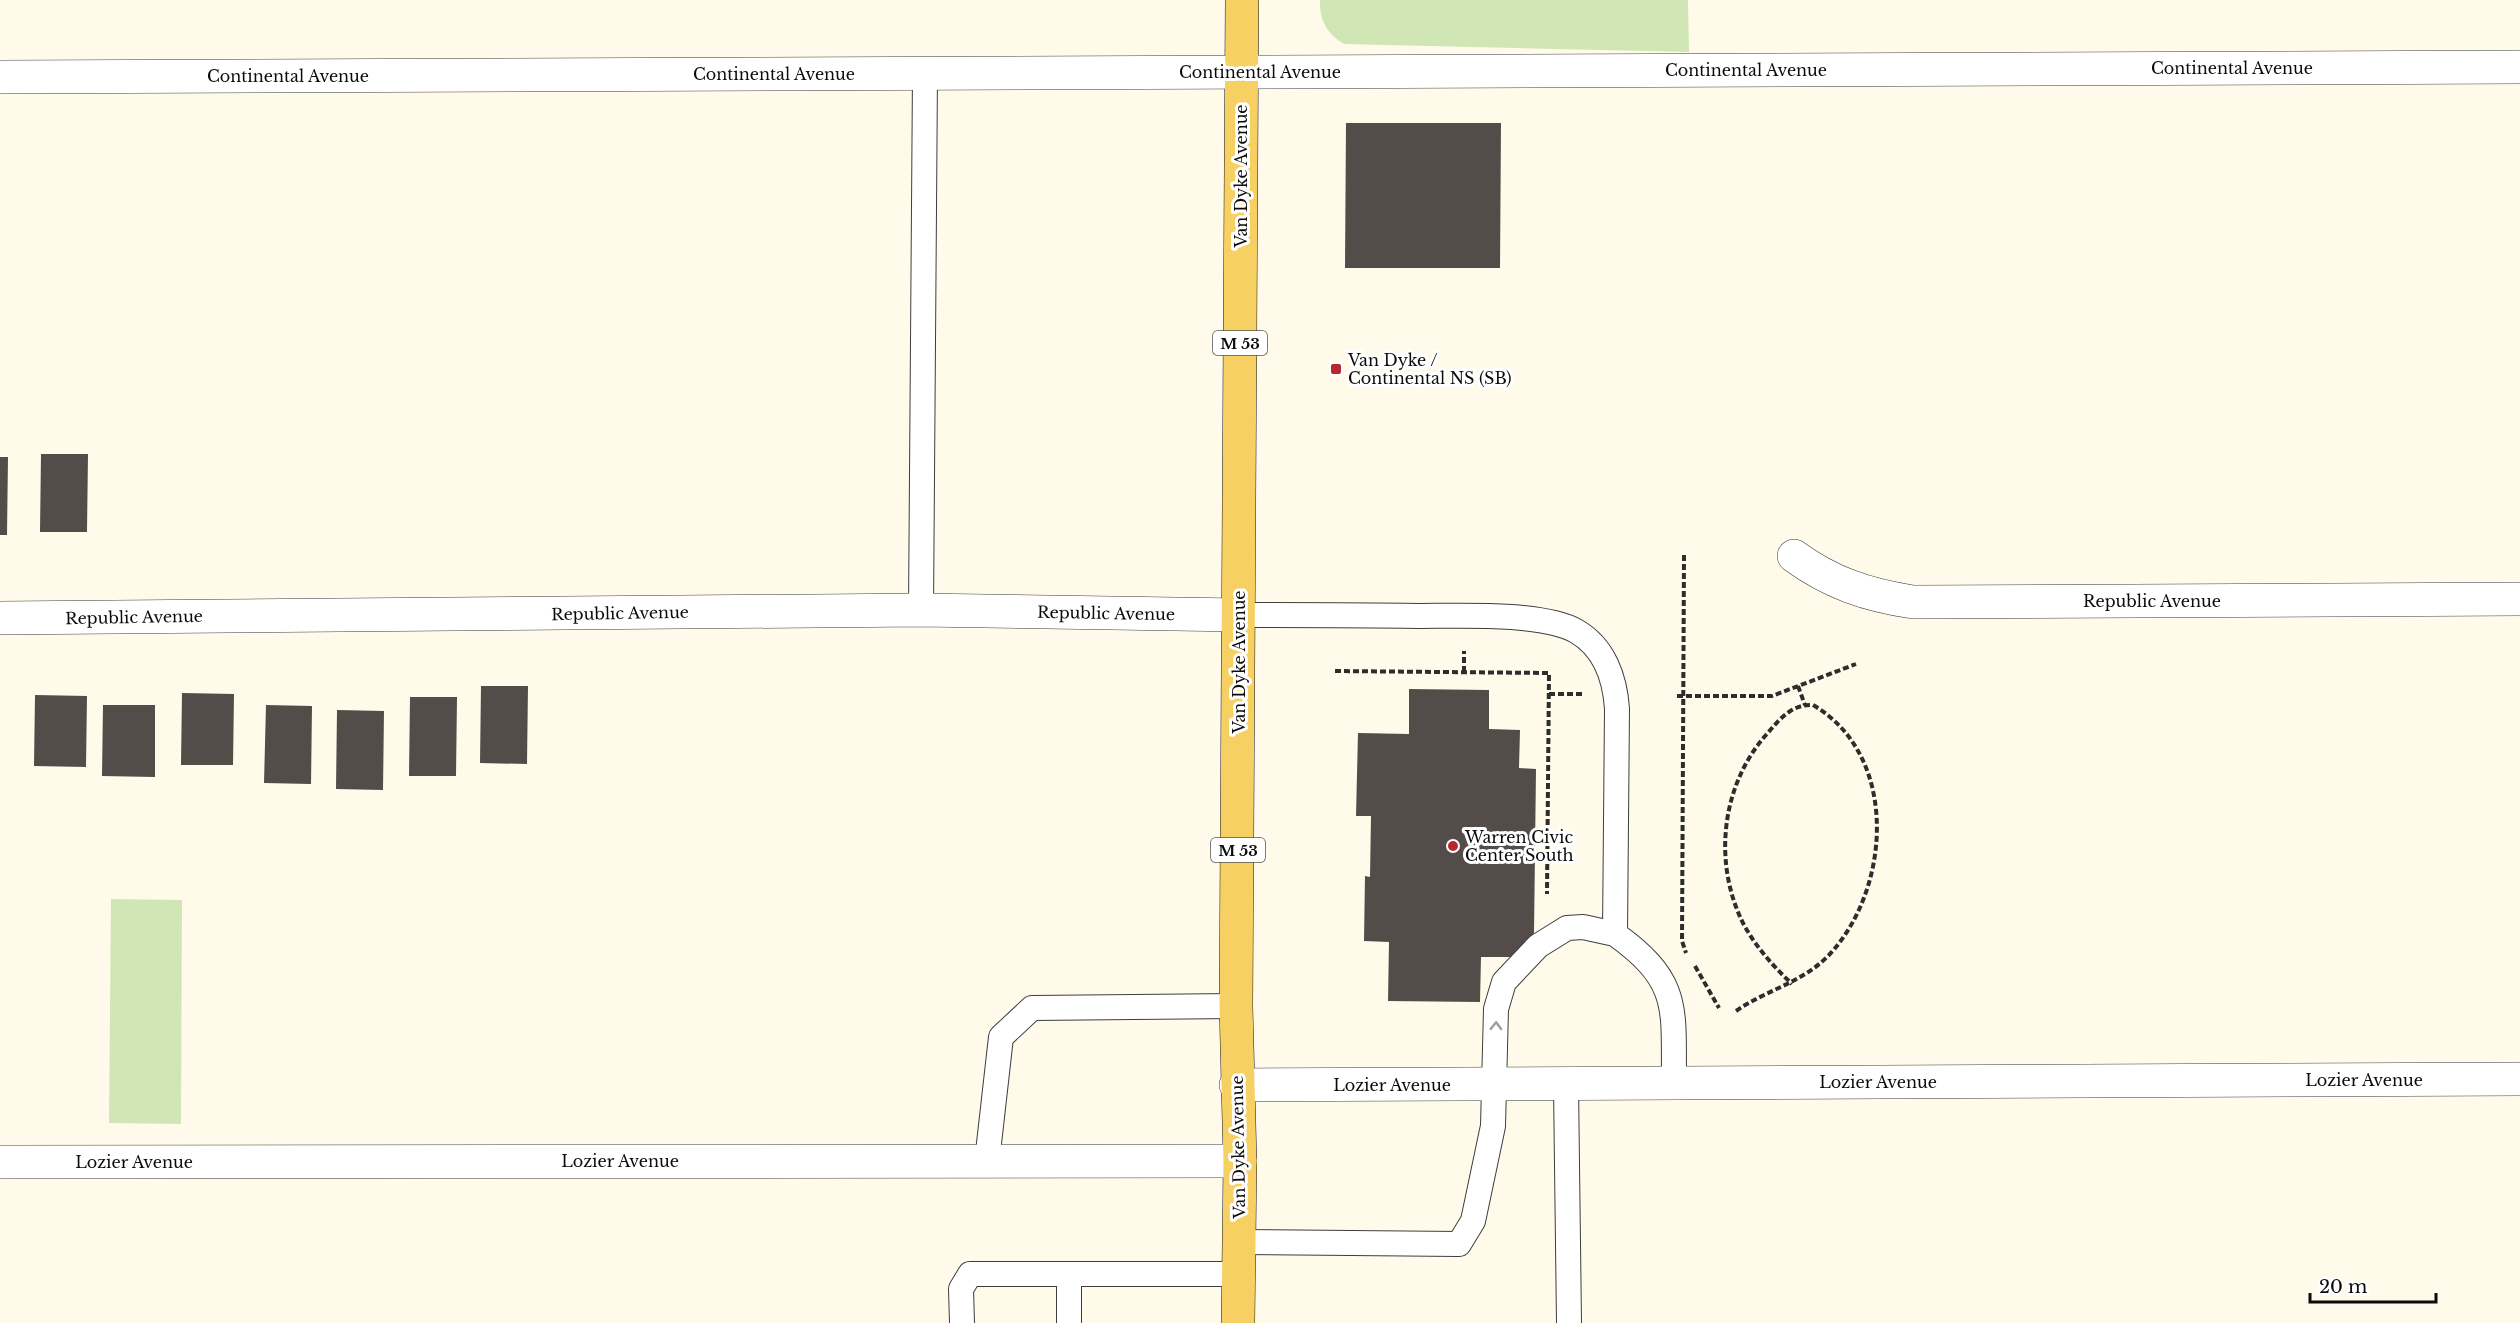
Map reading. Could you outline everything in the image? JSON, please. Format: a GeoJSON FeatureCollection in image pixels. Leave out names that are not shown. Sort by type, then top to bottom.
{"type":"FeatureCollection","features":[{"type":"Feature","properties":{"kind":"main road","name":"Van Dyke Avenue"},"geometry":{"type":"LineString","coordinates":[[1238,1323],[1240,1161],[1236,1085],[1236,1006],[1242,0]]}},
{"type":"Feature","properties":{"kind":"street","name":"Continental Avenue"},"geometry":{"type":"LineString","coordinates":[[0,77],[2520,67]]}},
{"type":"Feature","properties":{"kind":"street","name":"Republic Avenue"},"geometry":{"type":"LineString","coordinates":[[1794,556],[1819,574],[1845,587],[1913,602],[2520,599]]}},
{"type":"Feature","properties":{"kind":"street","name":"Republic Avenue"},"geometry":{"type":"LineString","coordinates":[[0,618],[921,610],[1239,615]]}},
{"type":"Feature","properties":{"kind":"street","name":"Lozier Avenue"},"geometry":{"type":"LineString","coordinates":[[1236,1085],[2520,1079]]}},
{"type":"Feature","properties":{"kind":"street","name":"Lozier Avenue"},"geometry":{"type":"LineString","coordinates":[[0,1162],[1240,1161]]}},
{"type":"Feature","properties":{"kind":"lane"},"geometry":{"type":"LineString","coordinates":[[921,610],[925,73]]}},
{"type":"Feature","properties":{"kind":"lane"},"geometry":{"type":"LineString","coordinates":[[1239,615],[1466,616],[1536,620],[1558,624],[1576,631],[1593,645],[1605,660],[1613,680],[1617,709],[1615,933]]}},
{"type":"Feature","properties":{"kind":"lane"},"geometry":{"type":"LineString","coordinates":[[1239,1242],[1459,1244],[1473,1221],[1493,1126],[1496,1009],[1504,981],[1538,946],[1567,928],[1583,927],[1615,933],[1648,961],[1669,993],[1673,1008],[1674,1083]]}},
{"type":"Feature","properties":{"kind":"lane"},"geometry":{"type":"LineString","coordinates":[[987,1161],[1001,1037],[1032,1008],[1236,1006]]}},
{"type":"Feature","properties":{"kind":"lane"},"geometry":{"type":"LineString","coordinates":[[1566,1085],[1569,1323]]}},
{"type":"Feature","properties":{"kind":"lane"},"geometry":{"type":"LineString","coordinates":[[962,1323],[961,1288],[970,1274],[1239,1274]]}},
{"type":"Feature","properties":{"kind":"lane"},"geometry":{"type":"LineString","coordinates":[[1069,1274],[1069,1323]]}},
{"type":"Feature","properties":{"kind":"path"},"geometry":{"type":"LineString","coordinates":[[1684,555],[1682,941],[1689,957]]}},
{"type":"Feature","properties":{"kind":"path"},"geometry":{"type":"LineString","coordinates":[[1464,651],[1464,672]]}},
{"type":"Feature","properties":{"kind":"path"},"geometry":{"type":"LineString","coordinates":[[1677,696],[1772,696],[1856,664]]}},
{"type":"Feature","properties":{"kind":"path"},"geometry":{"type":"LineString","coordinates":[[1335,671],[1549,673],[1547,894]]}},
{"type":"Feature","properties":{"kind":"path"},"geometry":{"type":"LineString","coordinates":[[1798,686],[1805,705]]}},
{"type":"Feature","properties":{"kind":"path"},"geometry":{"type":"LineString","coordinates":[[1549,694],[1583,694]]}},
{"type":"Feature","properties":{"kind":"path"},"geometry":{"type":"LineString","coordinates":[[1736,1011],[1792,984],[1828,956],[1856,917],[1865,895],[1878,848],[1876,807],[1863,762],[1838,725],[1813,705],[1805,705],[1786,714],[1751,755],[1732,797],[1725,838],[1725,860],[1729,884],[1744,925],[1763,953],[1792,984]]}},
{"type":"Feature","properties":{"kind":"path"},"geometry":{"type":"LineString","coordinates":[[1693,963],[1719,1008]]}},
{"type":"Feature","properties":{"kind":"green space"},"geometry":{"type":"Polygon","coordinates":[[[1320,0],[1688,0],[1689,52],[1344,44],[1325,26],[1320,0]]]}},
{"type":"Feature","properties":{"kind":"green space"},"geometry":{"type":"Polygon","coordinates":[[[111,899],[182,900],[181,1124],[109,1123],[111,899]]]}},
{"type":"Feature","properties":{"kind":"building"},"geometry":{"type":"Polygon","coordinates":[[[1346,123],[1501,123],[1500,268],[1345,268],[1346,123]]]}},
{"type":"Feature","properties":{"kind":"building"},"geometry":{"type":"Polygon","coordinates":[[[41,454],[88,454],[87,532],[40,532],[41,454]]]}},
{"type":"Feature","properties":{"kind":"building"},"geometry":{"type":"Polygon","coordinates":[[[0,457],[8,457],[7,535],[0,535],[0,457]]]}},
{"type":"Feature","properties":{"kind":"building"},"geometry":{"type":"Polygon","coordinates":[[[481,686],[528,686],[527,764],[480,763],[481,686]]]}},
{"type":"Feature","properties":{"kind":"building","name":"Warren Civic Center South"},"geometry":{"type":"Polygon","coordinates":[[[1409,689],[1489,690],[1489,729],[1520,730],[1519,768],[1536,769],[1534,933],[1512,957],[1481,957],[1480,1002],[1388,1001],[1389,942],[1364,941],[1365,876],[1370,877],[1371,816],[1356,816],[1358,733],[1409,734],[1409,689]]]}},
{"type":"Feature","properties":{"kind":"building"},"geometry":{"type":"Polygon","coordinates":[[[182,693],[234,694],[233,765],[181,765],[182,693]]]}},
{"type":"Feature","properties":{"kind":"building"},"geometry":{"type":"Polygon","coordinates":[[[35,695],[87,696],[86,767],[34,766],[35,695]]]}},
{"type":"Feature","properties":{"kind":"building"},"geometry":{"type":"Polygon","coordinates":[[[410,697],[457,697],[456,776],[409,776],[410,697]]]}},
{"type":"Feature","properties":{"kind":"building"},"geometry":{"type":"Polygon","coordinates":[[[103,705],[155,705],[155,777],[102,776],[103,705]]]}},
{"type":"Feature","properties":{"kind":"building"},"geometry":{"type":"Polygon","coordinates":[[[266,705],[312,706],[311,784],[264,783],[266,705]]]}},
{"type":"Feature","properties":{"kind":"building"},"geometry":{"type":"Polygon","coordinates":[[[337,710],[384,711],[383,790],[336,789],[337,710]]]}},
{"type":"Feature","properties":{"kind":"place","name":"Van Dyke / Continental NS (SB)"},"geometry":{"type":"Point","coordinates":[1336,369]}},
{"type":"Feature","properties":{"kind":"place","name":"Warren Civic Center South"},"geometry":{"type":"Point","coordinates":[1453,846]}}]}
